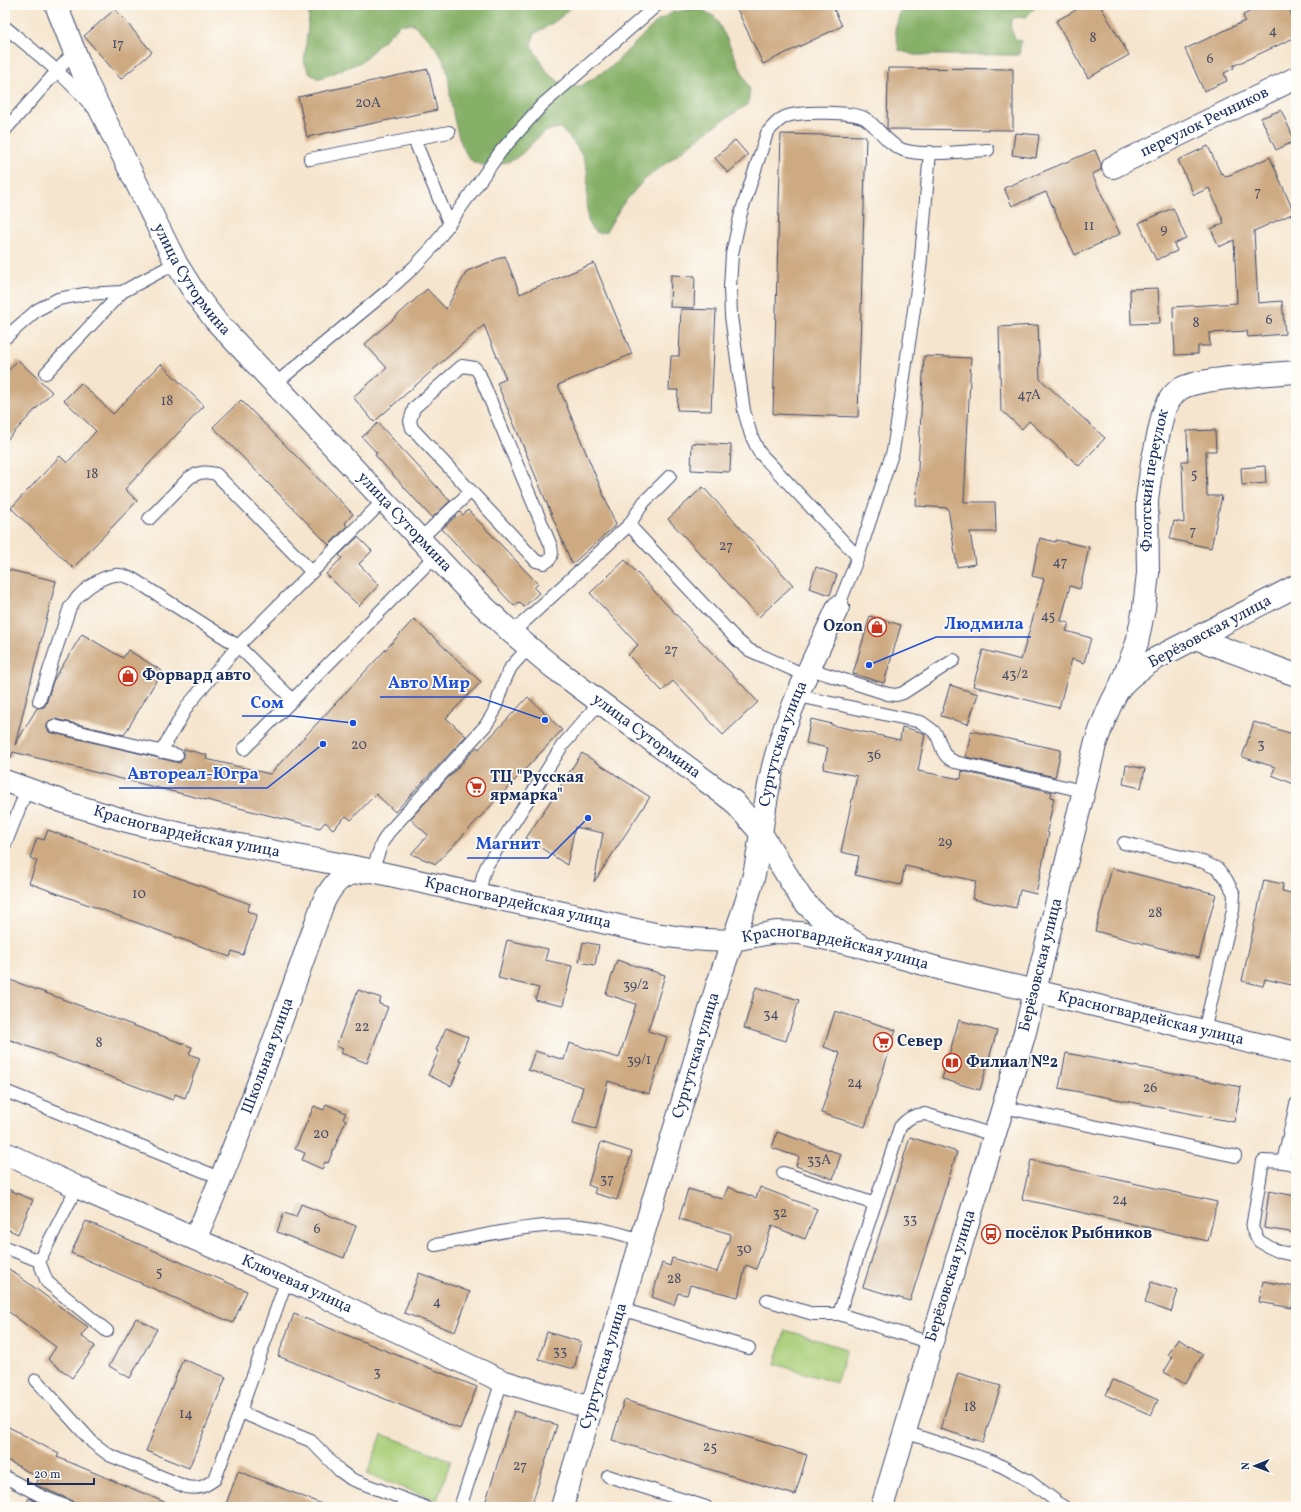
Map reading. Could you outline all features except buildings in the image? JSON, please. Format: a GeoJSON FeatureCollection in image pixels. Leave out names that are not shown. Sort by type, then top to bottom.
{"type":"FeatureCollection","features":[{"type":"Feature","properties":{"kind":"street","name":"улица Сутормина"},"geometry":{"type":"LineString","coordinates":[[56,5],[87,83],[176,263],[196,295],[215,320],[475,598],[529,647],[733,801],[761,834],[792,884],[809,908],[837,932],[863,947]]}},
{"type":"Feature","properties":{"kind":"street","name":"переулок Речников"},"geometry":{"type":"LineString","coordinates":[[1113,167],[1296,78]]}},
{"type":"Feature","properties":{"kind":"street","name":"Флотский переулок"},"geometry":{"type":"LineString","coordinates":[[1118,692],[1137,643],[1144,608],[1148,573],[1147,500],[1149,482],[1163,414],[1167,404],[1173,394],[1182,388],[1195,383],[1231,377],[1296,372]]}},
{"type":"Feature","properties":{"kind":"street","name":"Берёзовская улица"},"geometry":{"type":"LineString","coordinates":[[882,1507],[1025,1032],[1083,791],[1101,727],[1118,692],[1136,672],[1155,659],[1296,586]]}},
{"type":"Feature","properties":{"kind":"street","name":"Сургутская улица"},"geometry":{"type":"LineString","coordinates":[[562,1507],[641,1240],[749,892],[775,758],[808,672],[838,607]]}},
{"type":"Feature","properties":{"kind":"street"},"geometry":{"type":"LineString","coordinates":[[1195,638],[1296,675]]}},
{"type":"Feature","properties":{"kind":"street","name":"Красногвардейская улица"},"geometry":{"type":"LineString","coordinates":[[5,781],[70,804],[127,821],[181,834],[372,871],[677,937],[714,941],[733,940],[762,933],[787,931],[800,933],[863,947],[945,970],[1296,1053]]}},
{"type":"Feature","properties":{"kind":"street","name":"Красногвардейская улица"},"geometry":{"type":"LineString","coordinates":[[343,877],[358,872],[372,871]]}},
{"type":"Feature","properties":{"kind":"street","name":"Школьная улица"},"geometry":{"type":"LineString","coordinates":[[195,1239],[221,1182],[242,1128],[324,903],[332,886],[343,877]]}},
{"type":"Feature","properties":{"kind":"street","name":"Ключевая улица"},"geometry":{"type":"LineString","coordinates":[[5,1153],[77,1187],[287,1279],[502,1381],[591,1408]]}},
{"type":"Feature","properties":{"kind":"lane"},"geometry":{"type":"LineString","coordinates":[[275,384],[410,271],[432,248],[501,151],[542,105],[657,5]]}},
{"type":"Feature","properties":{"kind":"lane"},"geometry":{"type":"LineString","coordinates":[[5,27],[73,86],[108,127]]}},
{"type":"Feature","properties":{"kind":"lane"},"geometry":{"type":"LineString","coordinates":[[5,130],[74,52]]}},
{"type":"Feature","properties":{"kind":"lane"},"geometry":{"type":"LineString","coordinates":[[858,557],[759,452],[751,435],[744,411],[731,316],[730,287],[732,254],[741,213],[767,133],[776,122],[786,117],[802,113],[854,114],[865,118],[888,140],[902,149],[914,152],[988,150]]}},
{"type":"Feature","properties":{"kind":"lane"},"geometry":{"type":"LineString","coordinates":[[310,159],[448,132]]}},
{"type":"Feature","properties":{"kind":"lane"},"geometry":{"type":"LineString","coordinates":[[414,139],[449,223]]}},
{"type":"Feature","properties":{"kind":"lane"},"geometry":{"type":"LineString","coordinates":[[838,607],[858,557],[892,451],[898,421],[920,269],[930,152]]}},
{"type":"Feature","properties":{"kind":"lane"},"geometry":{"type":"LineString","coordinates":[[46,373],[122,292],[176,263]]}},
{"type":"Feature","properties":{"kind":"lane"},"geometry":{"type":"LineString","coordinates":[[5,338],[37,310],[58,299],[84,294],[122,292]]}},
{"type":"Feature","properties":{"kind":"lane"},"geometry":{"type":"LineString","coordinates":[[462,366],[475,368],[479,373],[552,546],[553,553],[551,558],[544,563],[536,561],[471,491],[412,428],[410,421],[414,408],[462,366]]}},
{"type":"Feature","properties":{"kind":"lane"},"geometry":{"type":"LineString","coordinates":[[149,519],[189,478],[196,473],[206,471],[216,474],[312,572]]}},
{"type":"Feature","properties":{"kind":"lane"},"geometry":{"type":"LineString","coordinates":[[512,633],[629,525],[644,502],[670,476]]}},
{"type":"Feature","properties":{"kind":"lane"},"geometry":{"type":"LineString","coordinates":[[420,539],[471,491]]}},
{"type":"Feature","properties":{"kind":"lane"},"geometry":{"type":"LineString","coordinates":[[161,752],[188,705],[238,646],[383,501]]}},
{"type":"Feature","properties":{"kind":"lane"},"geometry":{"type":"LineString","coordinates":[[629,525],[737,640],[749,650],[808,672],[896,695],[903,693],[954,660]]}},
{"type":"Feature","properties":{"kind":"lane"},"geometry":{"type":"LineString","coordinates":[[244,749],[436,556]]}},
{"type":"Feature","properties":{"kind":"lane"},"geometry":{"type":"LineString","coordinates":[[39,700],[70,607],[76,598],[94,584],[108,576],[116,575],[133,579],[238,646],[293,700]]}},
{"type":"Feature","properties":{"kind":"lane"},"geometry":{"type":"LineString","coordinates":[[372,871],[382,843],[388,833],[486,725],[494,712],[511,667],[529,647]]}},
{"type":"Feature","properties":{"kind":"lane"},"geometry":{"type":"LineString","coordinates":[[798,696],[921,722],[936,734],[942,751],[947,759],[1083,791]]}},
{"type":"Feature","properties":{"kind":"lane"},"geometry":{"type":"LineString","coordinates":[[479,894],[486,865],[562,746],[600,702]]}},
{"type":"Feature","properties":{"kind":"lane"},"geometry":{"type":"LineString","coordinates":[[54,726],[177,756]]}},
{"type":"Feature","properties":{"kind":"lane"},"geometry":{"type":"LineString","coordinates":[[5,845],[27,789]]}},
{"type":"Feature","properties":{"kind":"lane"},"geometry":{"type":"LineString","coordinates":[[1124,844],[1203,862],[1218,869],[1226,879],[1234,894],[1233,910],[1204,1031]]}},
{"type":"Feature","properties":{"kind":"lane"},"geometry":{"type":"LineString","coordinates":[[5,1091],[208,1173]]}},
{"type":"Feature","properties":{"kind":"lane"},"geometry":{"type":"LineString","coordinates":[[1283,1162],[1296,1104]]}},
{"type":"Feature","properties":{"kind":"lane"},"geometry":{"type":"LineString","coordinates":[[1003,1107],[1235,1156]]}},
{"type":"Feature","properties":{"kind":"lane"},"geometry":{"type":"LineString","coordinates":[[839,1314],[900,1127],[908,1118],[915,1115],[925,1114],[994,1135]]}},
{"type":"Feature","properties":{"kind":"lane"},"geometry":{"type":"LineString","coordinates":[[1296,1165],[1283,1162],[1263,1161],[1252,1228],[1259,1241],[1268,1247],[1280,1252],[1296,1255]]}},
{"type":"Feature","properties":{"kind":"lane"},"geometry":{"type":"LineString","coordinates":[[783,1172],[875,1204]]}},
{"type":"Feature","properties":{"kind":"lane"},"geometry":{"type":"LineString","coordinates":[[39,1262],[77,1187]]}},
{"type":"Feature","properties":{"kind":"lane"},"geometry":{"type":"LineString","coordinates":[[435,1245],[538,1226],[558,1225],[597,1228],[641,1240]]}},
{"type":"Feature","properties":{"kind":"lane"},"geometry":{"type":"LineString","coordinates":[[5,1247],[39,1262],[47,1282],[107,1331]]}},
{"type":"Feature","properties":{"kind":"lane"},"geometry":{"type":"LineString","coordinates":[[36,1380],[93,1443],[109,1455],[186,1487],[197,1489],[206,1486],[215,1479],[287,1279]]}},
{"type":"Feature","properties":{"kind":"lane"},"geometry":{"type":"LineString","coordinates":[[767,1300],[813,1314],[839,1314],[931,1343]]}},
{"type":"Feature","properties":{"kind":"lane"},"geometry":{"type":"LineString","coordinates":[[621,1309],[749,1348]]}},
{"type":"Feature","properties":{"kind":"lane"},"geometry":{"type":"LineString","coordinates":[[460,1507],[502,1381]]}},
{"type":"Feature","properties":{"kind":"lane"},"geometry":{"type":"LineString","coordinates":[[240,1412],[311,1441],[340,1471],[352,1479],[425,1507]]}},
{"type":"Feature","properties":{"kind":"lane"},"geometry":{"type":"LineString","coordinates":[[905,1432],[994,1462],[1029,1481],[1064,1507]]}},
{"type":"Feature","properties":{"kind":"lane"},"geometry":{"type":"LineString","coordinates":[[608,1476],[706,1507]]}},
{"type":"Feature","properties":{"kind":"lane"},"geometry":{"type":"LineString","coordinates":[[5,1477],[43,1497],[68,1507]]}},
{"type":"Feature","properties":{"kind":"green space"},"geometry":{"type":"Polygon","coordinates":[[[308,5],[572,5],[555,21],[535,33],[531,45],[548,73],[565,86],[581,86],[611,67],[656,22],[673,12],[699,8],[715,17],[727,39],[750,90],[748,104],[713,127],[644,180],[622,205],[606,232],[598,233],[591,228],[589,223],[587,169],[583,157],[569,137],[560,128],[545,132],[518,157],[512,160],[499,164],[480,165],[472,161],[467,156],[460,140],[452,111],[449,80],[445,65],[432,43],[413,24],[401,24],[361,62],[319,79],[310,74],[304,62],[309,17],[308,5]]]}},
{"type":"Feature","properties":{"kind":"green space"},"geometry":{"type":"Polygon","coordinates":[[[902,5],[1038,5],[1026,17],[1013,18],[1010,26],[1015,39],[1021,41],[1019,55],[914,55],[899,50],[895,30],[902,5]]]}},
{"type":"Feature","properties":{"kind":"green space"},"geometry":{"type":"Polygon","coordinates":[[[785,1330],[847,1349],[836,1383],[775,1364],[785,1330]]]}},
{"type":"Feature","properties":{"kind":"green space"},"geometry":{"type":"Polygon","coordinates":[[[382,1434],[451,1460],[437,1500],[367,1474],[382,1434]]]}},
{"type":"Feature","properties":{"kind":"place","name":"Ozon"},"geometry":{"type":"Point","coordinates":[877,627]}},
{"type":"Feature","properties":{"kind":"place","name":"Людмила"},"geometry":{"type":"Point","coordinates":[869,665]}},
{"type":"Feature","properties":{"kind":"place","name":"Форвард авто"},"geometry":{"type":"Point","coordinates":[128,676]}},
{"type":"Feature","properties":{"kind":"place","name":"Авто Мир"},"geometry":{"type":"Point","coordinates":[545,720]}},
{"type":"Feature","properties":{"kind":"place","name":"Сом"},"geometry":{"type":"Point","coordinates":[353,723]}},
{"type":"Feature","properties":{"kind":"place","name":"Автореал-Югра"},"geometry":{"type":"Point","coordinates":[323,744]}},
{"type":"Feature","properties":{"kind":"place","name":"ТЦ \"Русская ярмарка\""},"geometry":{"type":"Point","coordinates":[476,787]}},
{"type":"Feature","properties":{"kind":"place","name":"Магнит"},"geometry":{"type":"Point","coordinates":[588,818]}},
{"type":"Feature","properties":{"kind":"place","name":"Север"},"geometry":{"type":"Point","coordinates":[883,1042]}},
{"type":"Feature","properties":{"kind":"place","name":"Филиал №2"},"geometry":{"type":"Point","coordinates":[952,1063]}},
{"type":"Feature","properties":{"kind":"place","name":"посёлок Рыбников"},"geometry":{"type":"Point","coordinates":[991,1234]}}]}
